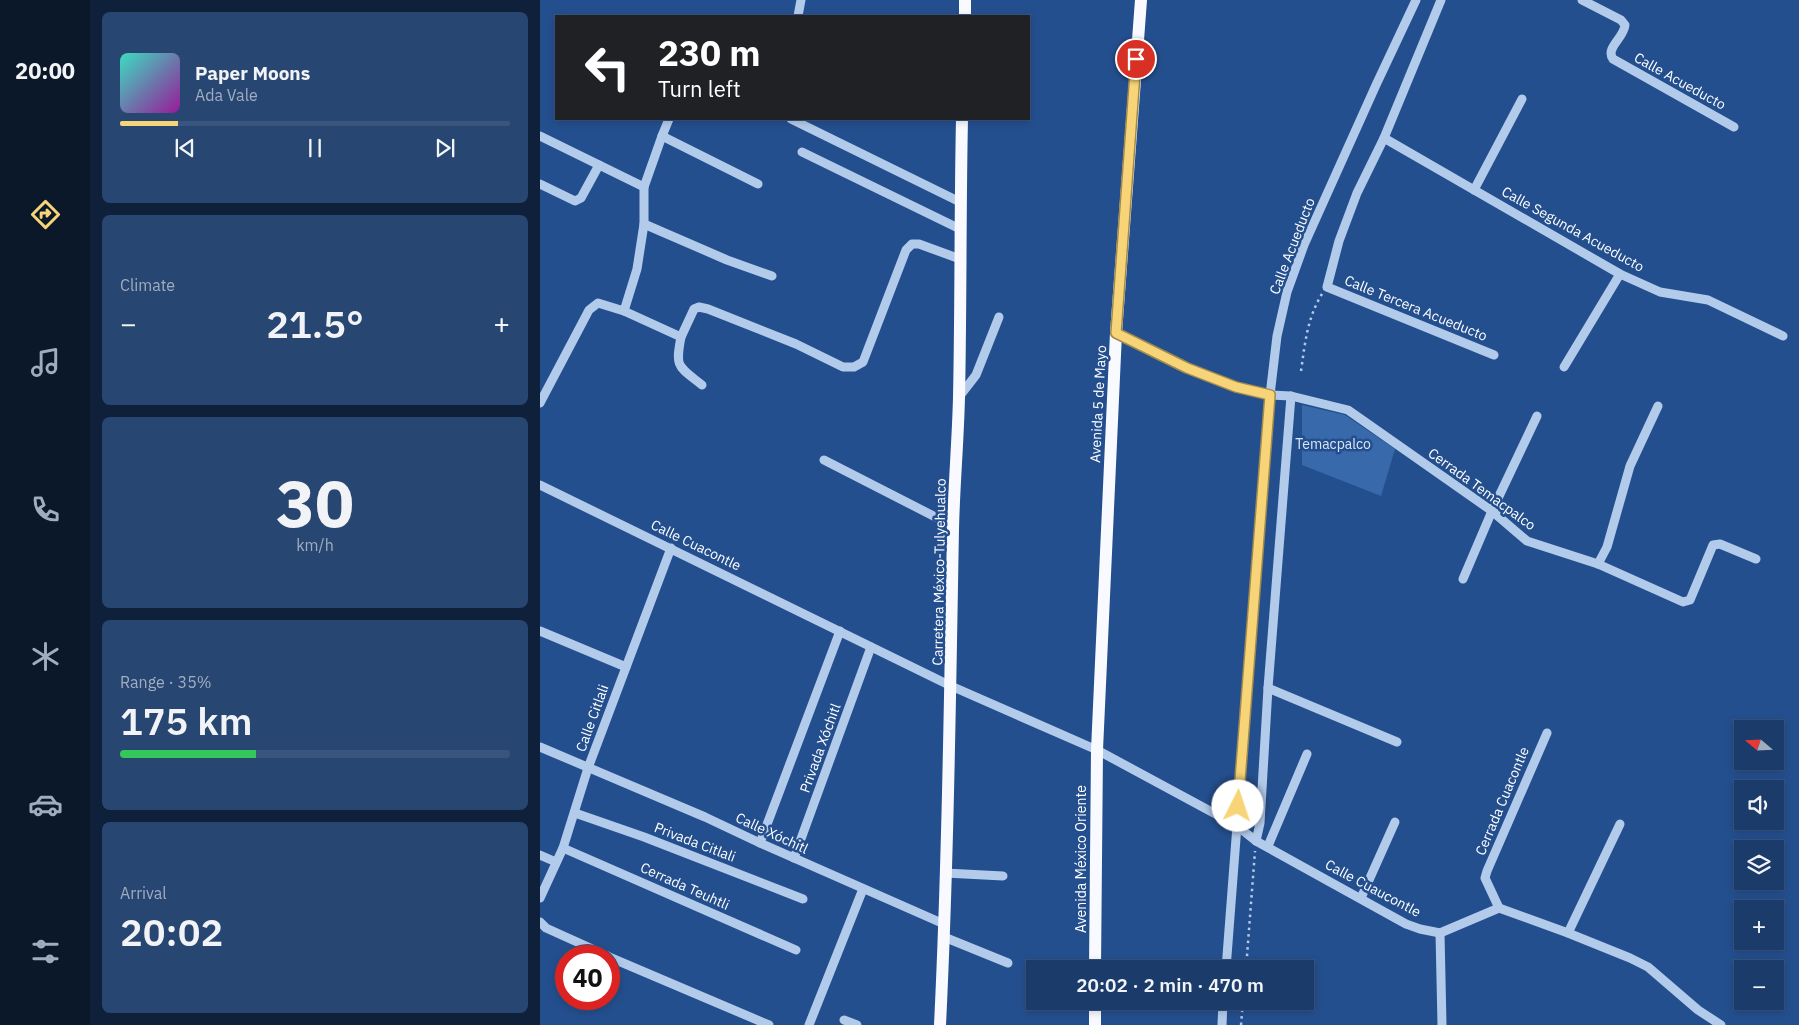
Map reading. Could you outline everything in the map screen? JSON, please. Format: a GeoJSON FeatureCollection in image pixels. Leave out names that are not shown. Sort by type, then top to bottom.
{"type":"FeatureCollection","features":[{"type":"Feature","properties":{"kind":"main road"},"geometry":{"type":"LineString","coordinates":[[965,0],[965,15]]}},
{"type":"Feature","properties":{"kind":"main road","name":"Avenida 5 de Mayo"},"geometry":{"type":"LineString","coordinates":[[1097,750],[1116,333],[1141,0]]}},
{"type":"Feature","properties":{"kind":"main road","name":"Carretera México-Tulyehualco"},"geometry":{"type":"LineString","coordinates":[[940,1025],[951,686],[953,526],[959,397],[962,120]]}},
{"type":"Feature","properties":{"kind":"main road","name":"Avenida México Oriente"},"geometry":{"type":"LineString","coordinates":[[1095,960],[1097,750]]}},
{"type":"Feature","properties":{"kind":"main road"},"geometry":{"type":"LineString","coordinates":[[1095,1010],[1095,1025]]}},
{"type":"Feature","properties":{"kind":"street"},"geometry":{"type":"LineString","coordinates":[[798,15],[802,0]]}},
{"type":"Feature","properties":{"kind":"street","name":"Calle Acueducto"},"geometry":{"type":"LineString","coordinates":[[1227,960],[1270,395],[1277,336],[1287,292],[1304,245],[1416,0]]}},
{"type":"Feature","properties":{"kind":"street"},"geometry":{"type":"LineString","coordinates":[[1327,287],[1340,241],[1357,193],[1384,138],[1441,0]]}},
{"type":"Feature","properties":{"kind":"street","name":"Calle Acueducto"},"geometry":{"type":"LineString","coordinates":[[1582,0],[1621,20],[1625,25],[1624,32],[1610,51],[1613,59],[1734,128]]}},
{"type":"Feature","properties":{"kind":"street"},"geometry":{"type":"LineString","coordinates":[[1474,190],[1522,99]]}},
{"type":"Feature","properties":{"kind":"street"},"geometry":{"type":"LineString","coordinates":[[624,311],[637,269],[644,224],[644,187],[670,120]]}},
{"type":"Feature","properties":{"kind":"street"},"geometry":{"type":"LineString","coordinates":[[793,120],[960,202]]}},
{"type":"Feature","properties":{"kind":"street"},"geometry":{"type":"LineString","coordinates":[[540,136],[644,187]]}},
{"type":"Feature","properties":{"kind":"street"},"geometry":{"type":"LineString","coordinates":[[662,136],[758,184]]}},
{"type":"Feature","properties":{"kind":"street","name":"Calle Segunda Acueducto"},"geometry":{"type":"LineString","coordinates":[[1384,138],[1620,274],[1660,292],[1708,300],[1784,336]]}},
{"type":"Feature","properties":{"kind":"street"},"geometry":{"type":"LineString","coordinates":[[802,152],[960,229]]}},
{"type":"Feature","properties":{"kind":"street"},"geometry":{"type":"LineString","coordinates":[[540,184],[575,201],[581,198],[599,165]]}},
{"type":"Feature","properties":{"kind":"street"},"geometry":{"type":"LineString","coordinates":[[644,224],[727,260],[772,276]]}},
{"type":"Feature","properties":{"kind":"street"},"geometry":{"type":"LineString","coordinates":[[702,385],[680,368],[677,360],[681,337],[694,309],[699,307],[708,309],[796,344],[843,367],[854,367],[863,362],[906,250],[912,244],[919,244],[960,259]]}},
{"type":"Feature","properties":{"kind":"street"},"geometry":{"type":"LineString","coordinates":[[1564,367],[1620,274]]}},
{"type":"Feature","properties":{"kind":"street","name":"Calle Tercera Acueducto"},"geometry":{"type":"LineString","coordinates":[[1327,287],[1494,355]]}},
{"type":"Feature","properties":{"kind":"street"},"geometry":{"type":"LineString","coordinates":[[540,403],[589,310],[598,303],[624,311],[681,337]]}},
{"type":"Feature","properties":{"kind":"street"},"geometry":{"type":"LineString","coordinates":[[959,397],[976,375],[999,317]]}},
{"type":"Feature","properties":{"kind":"street","name":"Cerrada Temacpalco"},"geometry":{"type":"LineString","coordinates":[[1116,333],[1187,368],[1236,387],[1270,395],[1290,396],[1348,410],[1492,512],[1521,537],[1598,564],[1683,602],[1690,600],[1713,545],[1720,544],[1756,559]]}},
{"type":"Feature","properties":{"kind":"street"},"geometry":{"type":"LineString","coordinates":[[1256,841],[1260,823],[1290,396]]}},
{"type":"Feature","properties":{"kind":"street"},"geometry":{"type":"LineString","coordinates":[[1598,564],[1607,547],[1630,466],[1658,406]]}},
{"type":"Feature","properties":{"kind":"street"},"geometry":{"type":"LineString","coordinates":[[1463,579],[1537,416]]}},
{"type":"Feature","properties":{"kind":"street"},"geometry":{"type":"LineString","coordinates":[[824,460],[953,526]]}},
{"type":"Feature","properties":{"kind":"street","name":"Calle Cuacontle"},"geometry":{"type":"LineString","coordinates":[[540,484],[951,686],[1097,750]]}},
{"type":"Feature","properties":{"kind":"street","name":"Calle Citlali"},"geometry":{"type":"LineString","coordinates":[[540,898],[563,848],[588,768],[672,548]]}},
{"type":"Feature","properties":{"kind":"street"},"geometry":{"type":"LineString","coordinates":[[540,631],[626,667]]}},
{"type":"Feature","properties":{"kind":"street"},"geometry":{"type":"LineString","coordinates":[[760,843],[840,631]]}},
{"type":"Feature","properties":{"kind":"street","name":"Privada Xóchitl"},"geometry":{"type":"LineString","coordinates":[[794,858],[871,647]]}},
{"type":"Feature","properties":{"kind":"street"},"geometry":{"type":"LineString","coordinates":[[1268,688],[1397,742]]}},
{"type":"Feature","properties":{"kind":"street","name":"Cerrada Cuacontle"},"geometry":{"type":"LineString","coordinates":[[1499,908],[1485,878],[1547,733]]}},
{"type":"Feature","properties":{"kind":"street","name":"Calle Xóchitl"},"geometry":{"type":"LineString","coordinates":[[540,747],[705,817],[944,924]]}},
{"type":"Feature","properties":{"kind":"street","name":"Calle Cuaucontle"},"geometry":{"type":"LineString","coordinates":[[1097,750],[1236,825],[1256,841],[1406,924],[1440,932]]}},
{"type":"Feature","properties":{"kind":"street"},"geometry":{"type":"LineString","coordinates":[[1268,846],[1307,754]]}},
{"type":"Feature","properties":{"kind":"street","name":"Privada Citlali"},"geometry":{"type":"LineString","coordinates":[[575,812],[804,899]]}},
{"type":"Feature","properties":{"kind":"street"},"geometry":{"type":"LineString","coordinates":[[1361,898],[1395,822]]}},
{"type":"Feature","properties":{"kind":"street"},"geometry":{"type":"LineString","coordinates":[[1568,933],[1620,824]]}},
{"type":"Feature","properties":{"kind":"street","name":"Cerrada Teuhtli"},"geometry":{"type":"LineString","coordinates":[[563,848],[796,950]]}},
{"type":"Feature","properties":{"kind":"street"},"geometry":{"type":"LineString","coordinates":[[540,854],[556,862]]}},
{"type":"Feature","properties":{"kind":"street"},"geometry":{"type":"LineString","coordinates":[[945,873],[1003,876]]}},
{"type":"Feature","properties":{"kind":"street"},"geometry":{"type":"LineString","coordinates":[[809,1025],[863,889]]}},
{"type":"Feature","properties":{"kind":"street"},"geometry":{"type":"LineString","coordinates":[[1442,1025],[1440,932],[1499,908],[1568,933],[1648,967],[1698,1010],[1720,1025]]}},
{"type":"Feature","properties":{"kind":"street"},"geometry":{"type":"LineString","coordinates":[[540,922],[546,928],[584,945]]}},
{"type":"Feature","properties":{"kind":"street"},"geometry":{"type":"LineString","coordinates":[[944,938],[1008,963]]}},
{"type":"Feature","properties":{"kind":"street"},"geometry":{"type":"LineString","coordinates":[[620,961],[769,1025]]}},
{"type":"Feature","properties":{"kind":"street"},"geometry":{"type":"LineString","coordinates":[[1222,1025],[1223,1010]]}},
{"type":"Feature","properties":{"kind":"street"},"geometry":{"type":"LineString","coordinates":[[844,1020],[857,1025]]}},
{"type":"Feature","properties":{"kind":"path"},"geometry":{"type":"LineString","coordinates":[[1301,372],[1307,330],[1314,307],[1327,287]]}},
{"type":"Feature","properties":{"kind":"path"},"geometry":{"type":"LineString","coordinates":[[1247,960],[1256,841]]}},
{"type":"Feature","properties":{"kind":"path"},"geometry":{"type":"LineString","coordinates":[[1241,1025],[1242,1010]]}},
{"type":"Feature","properties":{"kind":"green space","name":"Temacpalco"},"geometry":{"type":"Polygon","coordinates":[[[1302,405],[1345,415],[1395,449],[1381,496],[1302,465],[1302,405]]]}},
{"type":"Feature","properties":{"kind":"route"},"geometry":{"type":"LineString","coordinates":[[1136,59],[1116,333],[1187,368],[1236,387],[1270,395],[1238,806]]}}]}
